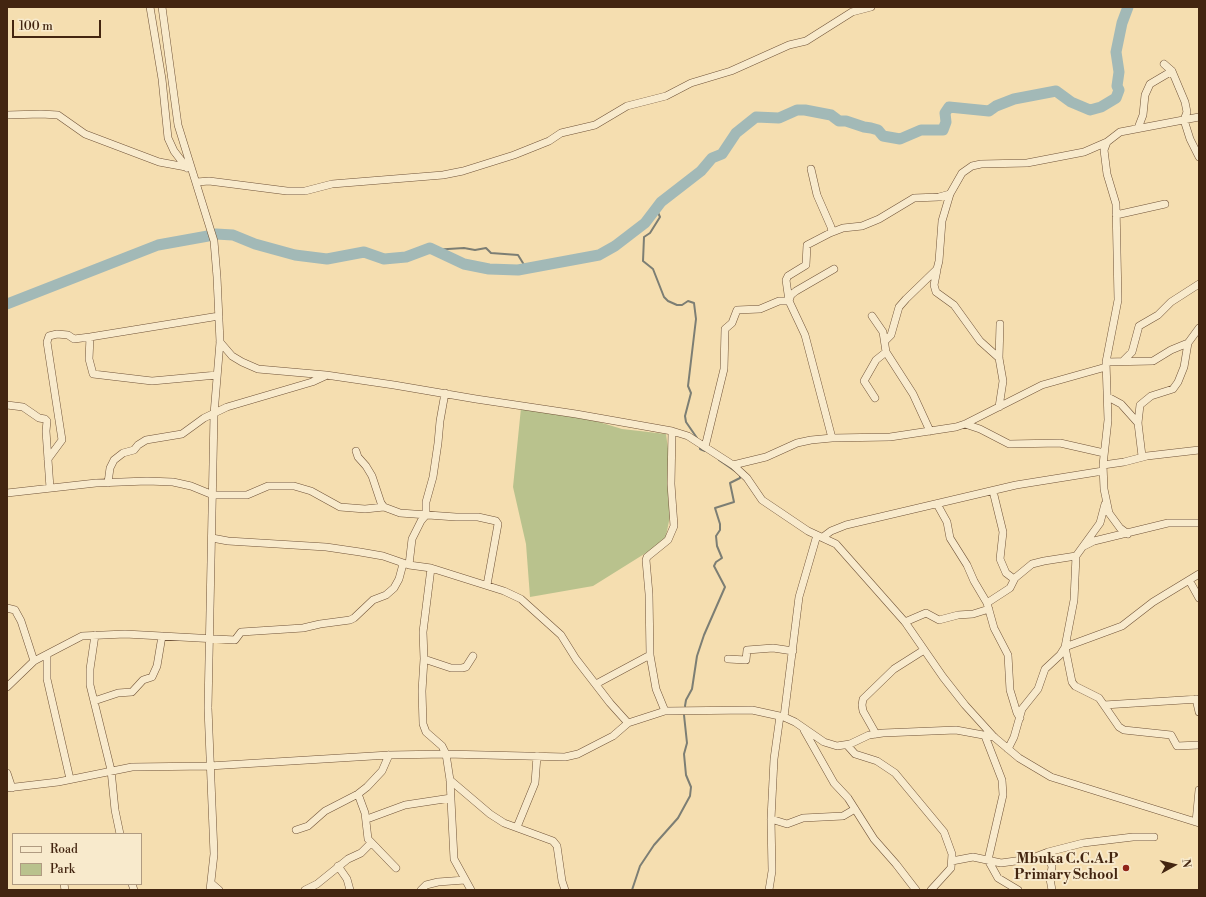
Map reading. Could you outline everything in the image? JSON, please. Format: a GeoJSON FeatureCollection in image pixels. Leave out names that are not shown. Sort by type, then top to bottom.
{"type":"FeatureCollection","features":[{"type":"Feature","properties":{"kind":"street"},"geometry":{"type":"LineString","coordinates":[[150,7],[162,79],[168,138],[174,151],[196,178],[287,191],[305,191],[332,184],[443,175],[463,171],[549,141],[561,133],[595,125],[627,106],[666,96],[691,83],[731,71],[789,45],[806,41],[852,12],[871,7]]}},
{"type":"Feature","properties":{"kind":"street"},"geometry":{"type":"LineString","coordinates":[[162,7],[178,125],[196,178],[214,241],[219,316],[220,342],[214,414],[209,766],[214,854],[211,887],[219,890]]}},
{"type":"Feature","properties":{"kind":"street"},"geometry":{"type":"LineString","coordinates":[[1164,64],[1172,71],[1185,102],[1187,112],[1184,120],[1190,139],[1199,157]]}},
{"type":"Feature","properties":{"kind":"street"},"geometry":{"type":"LineString","coordinates":[[1138,128],[1143,115],[1145,96],[1150,84],[1172,71]]}},
{"type":"Feature","properties":{"kind":"street"},"geometry":{"type":"LineString","coordinates":[[7,115],[58,115],[85,134],[159,162],[186,167]]}},
{"type":"Feature","properties":{"kind":"street"},"geometry":{"type":"LineString","coordinates":[[999,358],[980,341],[954,305],[936,292],[934,285],[940,255],[941,227],[950,194],[962,173],[972,166],[1032,162],[1084,152],[1107,142],[1120,132],[1199,117]]}},
{"type":"Feature","properties":{"kind":"street"},"geometry":{"type":"LineString","coordinates":[[1107,142],[1104,159],[1114,197],[1116,215],[1118,300],[1106,365],[1108,420],[1103,468],[1106,504],[1113,521],[1128,534]]}},
{"type":"Feature","properties":{"kind":"street"},"geometry":{"type":"LineString","coordinates":[[811,169],[818,198],[831,227],[830,233]]}},
{"type":"Feature","properties":{"kind":"street"},"geometry":{"type":"LineString","coordinates":[[832,438],[805,335],[789,301],[786,278],[806,265],[807,245],[830,233],[843,228],[862,226],[879,219],[914,198],[939,197],[950,194]]}},
{"type":"Feature","properties":{"kind":"street"},"geometry":{"type":"LineString","coordinates":[[1116,215],[1165,204]]}},
{"type":"Feature","properties":{"kind":"street"},"geometry":{"type":"LineString","coordinates":[[789,301],[791,295],[796,291],[834,269]]}},
{"type":"Feature","properties":{"kind":"street"},"geometry":{"type":"LineString","coordinates":[[885,341],[891,335],[899,307],[937,269]]}},
{"type":"Feature","properties":{"kind":"street"},"geometry":{"type":"LineString","coordinates":[[1124,360],[1132,352],[1139,326],[1158,315],[1171,302],[1199,284]]}},
{"type":"Feature","properties":{"kind":"street"},"geometry":{"type":"LineString","coordinates":[[705,447],[709,436],[724,369],[725,329],[732,323],[737,310],[760,309],[779,301],[789,301]]}},
{"type":"Feature","properties":{"kind":"street"},"geometry":{"type":"LineString","coordinates":[[48,459],[62,440],[47,342],[48,336],[57,334],[68,335],[74,339],[219,316]]}},
{"type":"Feature","properties":{"kind":"street"},"geometry":{"type":"LineString","coordinates":[[872,316],[883,332],[886,352],[913,394],[930,431]]}},
{"type":"Feature","properties":{"kind":"street"},"geometry":{"type":"LineString","coordinates":[[999,407],[1003,381],[999,358],[1000,324]]}},
{"type":"Feature","properties":{"kind":"street"},"geometry":{"type":"LineString","coordinates":[[1142,456],[1138,410],[1142,402],[1151,396],[1170,391],[1178,382],[1184,367],[1189,342],[1199,328]]}},
{"type":"Feature","properties":{"kind":"street"},"geometry":{"type":"LineString","coordinates":[[90,337],[89,359],[93,374],[152,381],[217,375]]}},
{"type":"Feature","properties":{"kind":"street"},"geometry":{"type":"LineString","coordinates":[[733,465],[766,457],[805,441],[832,438],[890,438],[965,424],[1046,384],[1124,360],[1153,361],[1175,348],[1199,339]]}},
{"type":"Feature","properties":{"kind":"street"},"geometry":{"type":"LineString","coordinates":[[220,342],[232,356],[249,367],[326,376],[576,414],[688,436],[733,465],[747,478],[762,500],[820,536],[836,544],[856,564],[905,622],[947,682],[994,737],[1034,769],[1051,777],[1197,822],[1199,790]]}},
{"type":"Feature","properties":{"kind":"street"},"geometry":{"type":"LineString","coordinates":[[875,398],[864,381],[876,360],[886,352]]}},
{"type":"Feature","properties":{"kind":"street"},"geometry":{"type":"LineString","coordinates":[[108,483],[110,468],[114,460],[123,454],[134,450],[138,445],[146,440],[182,434],[204,418],[227,407],[312,382],[326,376]]}},
{"type":"Feature","properties":{"kind":"street"},"geometry":{"type":"LineString","coordinates":[[7,687],[34,662],[82,636],[162,636],[235,640],[241,632],[303,628],[354,618],[373,600],[386,595],[400,580],[412,540],[421,521],[426,515],[426,502],[433,477],[445,394]]}},
{"type":"Feature","properties":{"kind":"street"},"geometry":{"type":"LineString","coordinates":[[1108,397],[1121,404],[1138,423]]}},
{"type":"Feature","properties":{"kind":"street"},"geometry":{"type":"LineString","coordinates":[[7,405],[23,407],[39,418],[47,421],[50,488]]}},
{"type":"Feature","properties":{"kind":"street"},"geometry":{"type":"LineString","coordinates":[[965,424],[980,429],[1010,444],[1060,443],[1104,453]]}},
{"type":"Feature","properties":{"kind":"street"},"geometry":{"type":"LineString","coordinates":[[665,711],[656,689],[650,655],[649,594],[646,560],[647,556],[668,540],[674,526],[671,484],[672,432]]}},
{"type":"Feature","properties":{"kind":"street"},"geometry":{"type":"LineString","coordinates":[[769,890],[772,871],[771,819],[774,759],[782,717],[799,597],[820,536],[846,524],[993,491],[1074,475],[1142,456],[1199,450]]}},
{"type":"Feature","properties":{"kind":"street"},"geometry":{"type":"LineString","coordinates":[[356,451],[358,457],[372,476],[384,507]]}},
{"type":"Feature","properties":{"kind":"street"},"geometry":{"type":"LineString","coordinates":[[7,493],[108,483],[147,481],[173,482],[191,486],[213,495],[247,495],[268,486],[294,486],[311,491],[340,506],[365,509],[384,507],[400,513],[426,515],[456,517],[478,516],[496,521],[498,524],[487,585]]}},
{"type":"Feature","properties":{"kind":"street"},"geometry":{"type":"LineString","coordinates":[[993,491],[1003,532],[1003,545],[1000,559],[1006,573],[1014,580]]}},
{"type":"Feature","properties":{"kind":"street"},"geometry":{"type":"LineString","coordinates":[[937,504],[947,522],[950,538],[967,565],[974,582],[988,606],[994,628],[1008,655],[1010,690],[1020,718]]}},
{"type":"Feature","properties":{"kind":"street"},"geometry":{"type":"LineString","coordinates":[[1008,749],[1022,709],[1038,689],[1046,669],[1060,655],[1065,647],[1074,600],[1076,556],[1100,523],[1106,504]]}},
{"type":"Feature","properties":{"kind":"street"},"geometry":{"type":"LineString","coordinates":[[1084,546],[1094,541],[1128,534],[1168,523],[1199,523]]}},
{"type":"Feature","properties":{"kind":"street"},"geometry":{"type":"LineString","coordinates":[[212,538],[228,541],[326,547],[383,556],[406,564],[431,568],[487,585],[521,599],[561,635],[596,684],[628,723]]}},
{"type":"Feature","properties":{"kind":"street"},"geometry":{"type":"LineString","coordinates":[[905,622],[926,613],[939,620],[973,614],[988,606],[1010,588],[1014,580],[1032,564],[1076,556]]}},
{"type":"Feature","properties":{"kind":"street"},"geometry":{"type":"LineString","coordinates":[[431,568],[424,617],[422,691],[423,724],[426,732],[442,746],[446,754],[450,780],[454,859],[471,890]]}},
{"type":"Feature","properties":{"kind":"street"},"geometry":{"type":"LineString","coordinates":[[1065,647],[1125,624],[1153,602],[1199,574]]}},
{"type":"Feature","properties":{"kind":"street"},"geometry":{"type":"LineString","coordinates":[[1189,580],[1199,598]]}},
{"type":"Feature","properties":{"kind":"street"},"geometry":{"type":"LineString","coordinates":[[7,608],[15,610],[21,621],[34,662]]}},
{"type":"Feature","properties":{"kind":"street"},"geometry":{"type":"LineString","coordinates":[[95,635],[89,678],[111,770],[115,810],[120,833]]}},
{"type":"Feature","properties":{"kind":"street"},"geometry":{"type":"LineString","coordinates":[[94,701],[118,693],[132,692],[143,680],[152,677],[157,666],[162,636]]}},
{"type":"Feature","properties":{"kind":"street"},"geometry":{"type":"LineString","coordinates":[[1065,647],[1072,682],[1075,686],[1099,698],[1115,724],[1124,730],[1171,735],[1177,746],[1199,745]]}},
{"type":"Feature","properties":{"kind":"street"},"geometry":{"type":"LineString","coordinates":[[728,659],[746,660],[747,650],[773,648],[792,651]]}},
{"type":"Feature","properties":{"kind":"street"},"geometry":{"type":"LineString","coordinates":[[876,734],[863,711],[863,699],[894,669],[924,650]]}},
{"type":"Feature","properties":{"kind":"street"},"geometry":{"type":"LineString","coordinates":[[47,655],[47,679],[70,779]]}},
{"type":"Feature","properties":{"kind":"street"},"geometry":{"type":"LineString","coordinates":[[596,684],[650,655]]}},
{"type":"Feature","properties":{"kind":"street"},"geometry":{"type":"LineString","coordinates":[[424,659],[451,668],[462,668],[466,667],[473,656]]}},
{"type":"Feature","properties":{"kind":"street"},"geometry":{"type":"LineString","coordinates":[[1104,705],[1198,699],[1199,712]]}},
{"type":"Feature","properties":{"kind":"street"},"geometry":{"type":"LineString","coordinates":[[7,773],[10,788],[70,779],[111,770],[163,766],[209,766],[389,755],[446,754],[565,757],[578,754],[613,736],[628,723],[665,711],[742,709],[782,717],[802,727],[820,740],[830,745],[847,745],[876,734],[956,730],[994,737]]}},
{"type":"Feature","properties":{"kind":"street"},"geometry":{"type":"LineString","coordinates":[[802,727],[834,783],[855,810],[874,839],[916,890]]}},
{"type":"Feature","properties":{"kind":"street"},"geometry":{"type":"LineString","coordinates":[[985,736],[1002,780],[1003,795],[988,860],[998,878],[1018,890]]}},
{"type":"Feature","properties":{"kind":"street"},"geometry":{"type":"LineString","coordinates":[[847,745],[855,754],[877,761],[903,780],[944,832],[950,845],[952,861],[948,873],[932,890]]}},
{"type":"Feature","properties":{"kind":"street"},"geometry":{"type":"LineString","coordinates":[[296,830],[308,826],[325,811],[358,794],[382,771],[389,755]]}},
{"type":"Feature","properties":{"kind":"street"},"geometry":{"type":"LineString","coordinates":[[517,827],[534,783],[538,756]]}},
{"type":"Feature","properties":{"kind":"street"},"geometry":{"type":"LineString","coordinates":[[450,780],[490,814],[504,823],[554,841],[558,846],[562,881],[565,890]]}},
{"type":"Feature","properties":{"kind":"street"},"geometry":{"type":"LineString","coordinates":[[358,794],[367,819],[366,832],[371,843],[396,868]]}},
{"type":"Feature","properties":{"kind":"street"},"geometry":{"type":"LineString","coordinates":[[367,819],[406,805],[451,798]]}},
{"type":"Feature","properties":{"kind":"street"},"geometry":{"type":"LineString","coordinates":[[771,819],[787,824],[803,818],[843,816],[855,810]]}},
{"type":"Feature","properties":{"kind":"street"},"geometry":{"type":"LineString","coordinates":[[952,861],[973,857],[1001,862],[1030,859],[1048,852],[1083,843],[1134,837],[1154,837]]}},
{"type":"Feature","properties":{"kind":"street"},"geometry":{"type":"LineString","coordinates":[[305,890],[317,884],[348,859],[361,853],[371,843]]}},
{"type":"Feature","properties":{"kind":"street"},"geometry":{"type":"LineString","coordinates":[[1048,852],[1052,867],[1050,879],[1052,890]]}},
{"type":"Feature","properties":{"kind":"street"},"geometry":{"type":"LineString","coordinates":[[338,866],[347,879],[350,890]]}},
{"type":"Feature","properties":{"kind":"street"},"geometry":{"type":"LineString","coordinates":[[421,889],[426,885],[445,880],[465,880]]}},
{"type":"Feature","properties":{"kind":"green space"},"geometry":{"type":"Polygon","coordinates":[[[521,408],[586,418],[622,429],[666,434],[669,456],[671,511],[665,541],[593,586],[530,597],[526,544],[513,487],[521,408]]]}},
{"type":"Feature","properties":{"kind":"waterway"},"geometry":{"type":"LineString","coordinates":[[216,234],[233,235],[255,244],[295,255],[327,259],[364,252],[384,259],[406,257],[430,248],[464,264],[489,269],[518,270],[599,255],[615,246],[645,223],[661,202],[701,171],[712,158],[722,154],[736,133],[756,117],[779,118],[797,110],[805,110],[831,115],[839,121],[846,121],[878,130],[883,136],[900,139],[921,130],[943,130],[946,122],[945,113],[949,107],[989,111],[996,106],[1014,99],[1056,91],[1071,102],[1090,110],[1101,107],[1116,98],[1119,90],[1117,86],[1119,72],[1116,52],[1122,23],[1128,7]]}},
{"type":"Feature","properties":{"kind":"waterway"},"geometry":{"type":"LineString","coordinates":[[656,208],[660,217],[650,233],[644,237],[643,261],[653,269],[664,297],[668,301],[677,305],[682,305],[688,301],[694,303],[696,319],[688,386],[691,393],[685,416],[686,422],[697,438]]}},
{"type":"Feature","properties":{"kind":"waterway"},"geometry":{"type":"LineString","coordinates":[[7,304],[158,245],[208,236]]}},
{"type":"Feature","properties":{"kind":"waterway"},"geometry":{"type":"LineString","coordinates":[[432,250],[464,248],[475,250],[486,248],[491,253],[518,255],[526,268]]}},
{"type":"Feature","properties":{"kind":"waterway"},"geometry":{"type":"LineString","coordinates":[[700,445],[700,449],[705,451]]}},
{"type":"Feature","properties":{"kind":"waterway"},"geometry":{"type":"LineString","coordinates":[[719,460],[735,471]]}},
{"type":"Feature","properties":{"kind":"waterway"},"geometry":{"type":"LineString","coordinates":[[685,706],[686,700],[692,689],[697,656],[704,635],[725,587],[714,566],[716,562],[722,558],[717,546],[716,536],[720,530],[720,524],[715,508],[734,502],[730,483],[740,478],[740,475]]}},
{"type":"Feature","properties":{"kind":"waterway"},"geometry":{"type":"LineString","coordinates":[[632,890],[640,866],[654,845],[678,818],[690,796],[691,787],[686,775],[684,754],[687,743],[684,715]]}},
{"type":"Feature","properties":{"kind":"place","name":"Mbuka C.C.A.P Primary School"},"geometry":{"type":"Point","coordinates":[1126,868]}}]}
